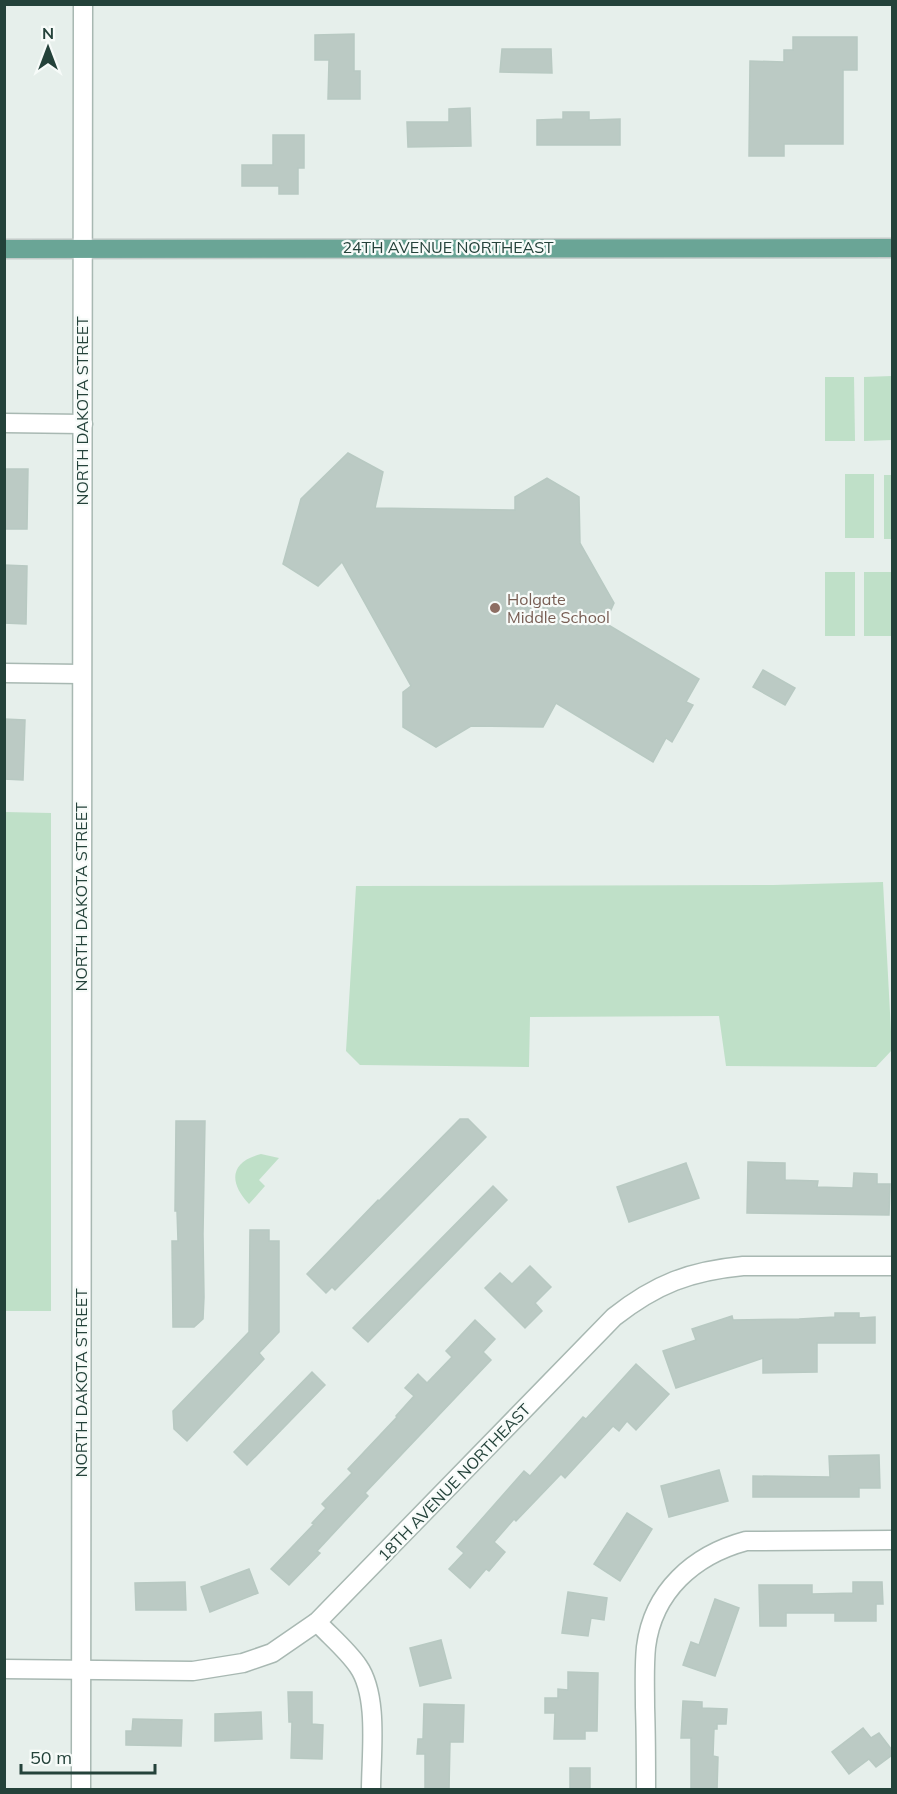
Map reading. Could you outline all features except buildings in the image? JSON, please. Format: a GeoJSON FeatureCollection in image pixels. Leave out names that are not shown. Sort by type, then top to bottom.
{"type":"FeatureCollection","features":[{"type":"Feature","properties":{"kind":"main road","name":"24TH AVENUE NORTHEAST"},"geometry":{"type":"LineString","coordinates":[[4,249],[892,248]]}},
{"type":"Feature","properties":{"kind":"street","name":"NORTH DAKOTA STREET"},"geometry":{"type":"LineString","coordinates":[[81,1790],[83,4]]}},
{"type":"Feature","properties":{"kind":"street"},"geometry":{"type":"LineString","coordinates":[[4,423],[83,424]]}},
{"type":"Feature","properties":{"kind":"street"},"geometry":{"type":"LineString","coordinates":[[4,673],[81,674]]}},
{"type":"Feature","properties":{"kind":"street","name":"18TH AVENUE NORTHEAST"},"geometry":{"type":"LineString","coordinates":[[4,1669],[193,1671],[243,1664],[272,1653],[317,1622],[614,1317],[653,1290],[698,1273],[735,1267],[892,1266]]}},
{"type":"Feature","properties":{"kind":"street"},"geometry":{"type":"LineString","coordinates":[[646,1790],[646,1646],[655,1615],[663,1598],[688,1569],[723,1547],[746,1541],[892,1540]]}},
{"type":"Feature","properties":{"kind":"street"},"geometry":{"type":"LineString","coordinates":[[317,1622],[358,1667],[366,1684],[371,1714],[371,1790]]}},
{"type":"Feature","properties":{"kind":"green space"},"geometry":{"type":"Polygon","coordinates":[[[892,376],[892,440],[864,441],[864,377],[892,376]]]}},
{"type":"Feature","properties":{"kind":"green space"},"geometry":{"type":"Polygon","coordinates":[[[825,377],[854,377],[855,441],[825,441],[825,377]]]}},
{"type":"Feature","properties":{"kind":"green space"},"geometry":{"type":"Polygon","coordinates":[[[845,474],[874,474],[874,538],[845,538],[845,474]]]}},
{"type":"Feature","properties":{"kind":"green space"},"geometry":{"type":"Polygon","coordinates":[[[884,475],[892,475],[892,539],[884,539],[884,475]]]}},
{"type":"Feature","properties":{"kind":"green space"},"geometry":{"type":"Polygon","coordinates":[[[825,572],[855,572],[855,636],[825,636],[825,572]]]}},
{"type":"Feature","properties":{"kind":"green space"},"geometry":{"type":"Polygon","coordinates":[[[864,572],[892,572],[892,636],[864,636],[864,572]]]}},
{"type":"Feature","properties":{"kind":"green space"},"geometry":{"type":"Polygon","coordinates":[[[5,812],[51,813],[51,1311],[5,1311],[5,812]]]}},
{"type":"Feature","properties":{"kind":"green space"},"geometry":{"type":"Polygon","coordinates":[[[883,882],[892,1050],[876,1067],[726,1066],[719,1016],[530,1017],[529,1067],[360,1065],[346,1051],[356,886],[773,885],[883,882]]]}},
{"type":"Feature","properties":{"kind":"green space"},"geometry":{"type":"Polygon","coordinates":[[[261,1154],[279,1158],[259,1180],[265,1186],[249,1204],[238,1188],[236,1174],[243,1162],[261,1154]]]}},
{"type":"Feature","properties":{"kind":"place","name":"Holgate Middle School"},"geometry":{"type":"Point","coordinates":[495,608]}}]}
